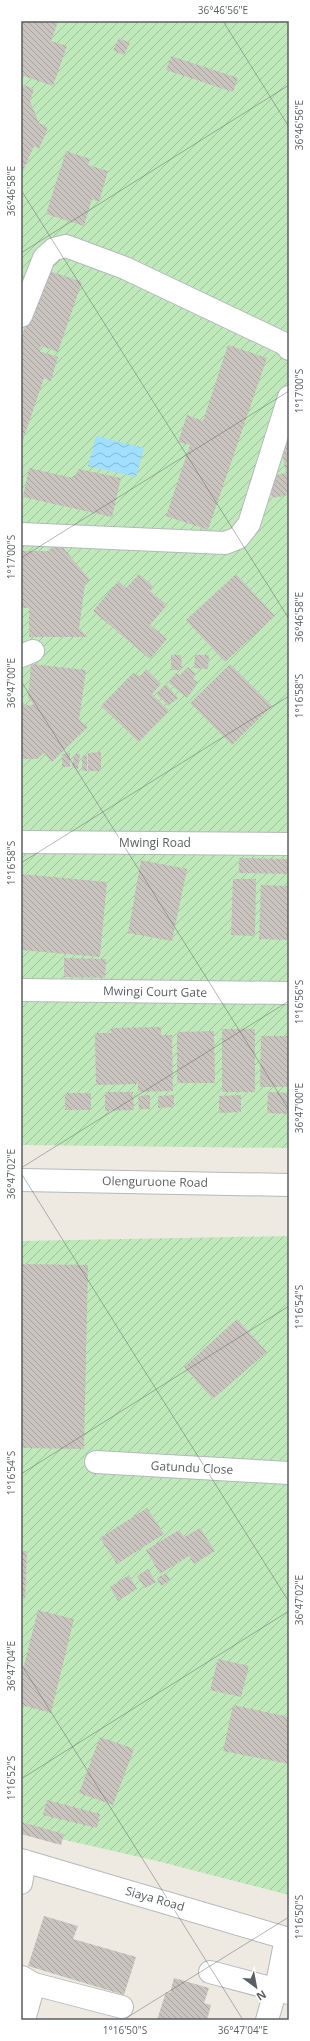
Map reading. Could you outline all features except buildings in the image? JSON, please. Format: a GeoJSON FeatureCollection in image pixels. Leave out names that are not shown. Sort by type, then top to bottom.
{"type":"FeatureCollection","features":[{"type":"Feature","properties":{"kind":"street"},"geometry":{"type":"LineString","coordinates":[[21,316],[44,258],[54,249],[66,246],[132,271],[285,344],[289,349]]}},
{"type":"Feature","properties":{"kind":"street"},"geometry":{"type":"LineString","coordinates":[[21,534],[225,543],[238,538],[249,524],[289,397]]}},
{"type":"Feature","properties":{"kind":"street","name":"Mwingi Road"},"geometry":{"type":"LineString","coordinates":[[21,842],[289,844]]}},
{"type":"Feature","properties":{"kind":"street","name":"Mwingi Court Gate"},"geometry":{"type":"LineString","coordinates":[[21,990],[289,994]]}},
{"type":"Feature","properties":{"kind":"street","name":"Olenguruone Road"},"geometry":{"type":"LineString","coordinates":[[21,1180],[289,1186]]}},
{"type":"Feature","properties":{"kind":"street","name":"Gatundu Close"},"geometry":{"type":"LineString","coordinates":[[96,1462],[289,1473]]}},
{"type":"Feature","properties":{"kind":"street"},"geometry":{"type":"LineString","coordinates":[[21,1883],[23,1861]]}},
{"type":"Feature","properties":{"kind":"street","name":"Siaya Road"},"geometry":{"type":"LineString","coordinates":[[23,1861],[288,1938]]}},
{"type":"Feature","properties":{"kind":"street"},"geometry":{"type":"LineString","coordinates":[[267,2020],[282,1991],[288,1938]]}},
{"type":"Feature","properties":{"kind":"street"},"geometry":{"type":"LineString","coordinates":[[210,1972],[282,1991]]}},
{"type":"Feature","properties":{"kind":"street"},"geometry":{"type":"LineString","coordinates":[[24,2020],[27,1980],[122,2007]]}},
{"type":"Feature","properties":{"kind":"green space"},"geometry":{"type":"Polygon","coordinates":[[[21,21],[289,21],[289,1148],[21,1145],[21,21]]]}},
{"type":"Feature","properties":{"kind":"green space"},"geometry":{"type":"Polygon","coordinates":[[[289,1236],[289,1895],[153,1860],[21,1830],[21,1241],[289,1236]]]}},
{"type":"Feature","properties":{"kind":"water"},"geometry":{"type":"Polygon","coordinates":[[[96,436],[144,448],[136,477],[88,466],[96,436]]]}}]}
